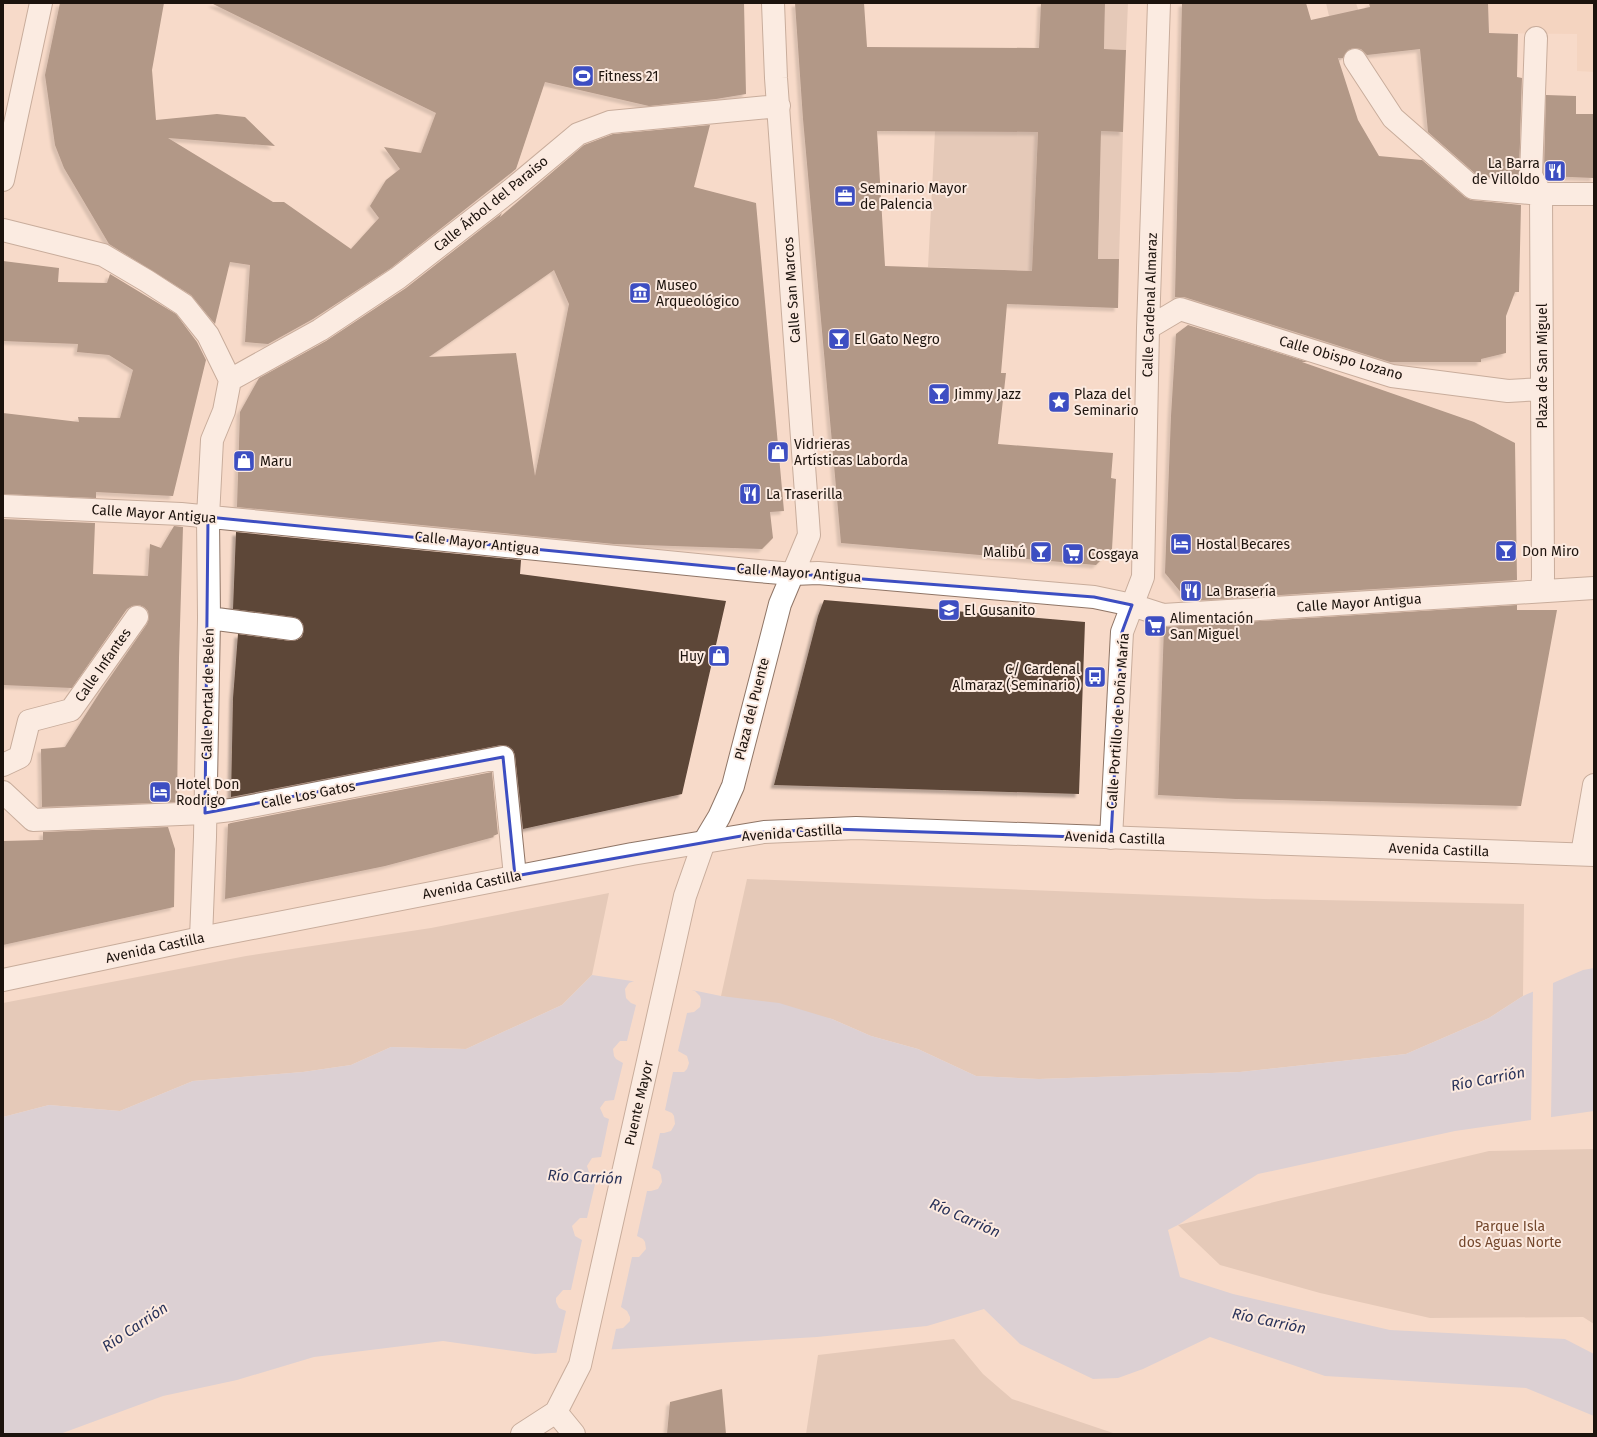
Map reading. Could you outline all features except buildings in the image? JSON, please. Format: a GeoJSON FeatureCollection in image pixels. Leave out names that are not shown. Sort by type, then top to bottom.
{"type":"FeatureCollection","features":[{"type":"Feature","properties":{"kind":"main road"},"geometry":{"type":"LineString","coordinates":[[3,180],[41,3]]}},
{"type":"Feature","properties":{"kind":"main road","name":"Calle San Marcos"},"geometry":{"type":"LineString","coordinates":[[773,3],[809,535],[794,574]]}},
{"type":"Feature","properties":{"kind":"main road","name":"Calle Cardenal Almaraz"},"geometry":{"type":"LineString","coordinates":[[1132,605],[1143,577],[1148,328],[1159,3]]}},
{"type":"Feature","properties":{"kind":"main road"},"geometry":{"type":"LineString","coordinates":[[1536,38],[1531,175],[1541,194]]}},
{"type":"Feature","properties":{"kind":"main road"},"geometry":{"type":"LineString","coordinates":[[1355,60],[1393,118],[1474,188],[1541,194],[1594,194]]}},
{"type":"Feature","properties":{"kind":"main road","name":"Calle Árbol del Paraiso"},"geometry":{"type":"LineString","coordinates":[[230,380],[320,330],[398,278],[511,190],[578,134],[610,122],[779,106]]}},
{"type":"Feature","properties":{"kind":"main road","name":"Plaza de San Miguel"},"geometry":{"type":"LineString","coordinates":[[1541,194],[1544,577],[1542,591]]}},
{"type":"Feature","properties":{"kind":"main road"},"geometry":{"type":"LineString","coordinates":[[3,230],[103,255],[135,273],[184,305],[208,335],[230,380]]}},
{"type":"Feature","properties":{"kind":"main road","name":"Calle Obispo Lozano"},"geometry":{"type":"LineString","coordinates":[[1148,328],[1180,309],[1392,376],[1508,391],[1542,389]]}},
{"type":"Feature","properties":{"kind":"main road","name":"Calle Portal de Belén"},"geometry":{"type":"LineString","coordinates":[[201,938],[209,618],[208,517],[212,440],[224,411],[230,380]]}},
{"type":"Feature","properties":{"kind":"main road","name":"Calle Mayor Antigua"},"geometry":{"type":"LineString","coordinates":[[3,506],[181,514],[794,574],[818,574],[1094,597],[1132,605],[1163,615],[1594,588]]}},
{"type":"Feature","properties":{"kind":"main road","name":"Plaza del Puente"},"geometry":{"type":"LineString","coordinates":[[704,842],[719,817],[733,786],[780,604],[794,574]]}},
{"type":"Feature","properties":{"kind":"main road","name":"Calle Portillo de Doña María"},"geometry":{"type":"LineString","coordinates":[[1111,838],[1122,632],[1132,605]]}},
{"type":"Feature","properties":{"kind":"main road","name":"Calle Infantes"},"geometry":{"type":"LineString","coordinates":[[3,765],[20,757],[30,721],[71,710],[137,617]]}},
{"type":"Feature","properties":{"kind":"main road","name":"Calle Portal de Belén"},"geometry":{"type":"LineString","coordinates":[[209,618],[292,629]]}},
{"type":"Feature","properties":{"kind":"main road","name":"Calle Los Gatos"},"geometry":{"type":"LineString","coordinates":[[3,792],[33,820],[205,813],[231,810],[503,757],[515,876]]}},
{"type":"Feature","properties":{"kind":"main road"},"geometry":{"type":"LineString","coordinates":[[1588,854],[1594,785]]}},
{"type":"Feature","properties":{"kind":"main road","name":"Avenida Castilla"},"geometry":{"type":"LineString","coordinates":[[3,980],[201,938],[515,876],[764,832],[856,828],[1588,854]]}},
{"type":"Feature","properties":{"kind":"main road","name":"Puente Mayor"},"geometry":{"type":"LineString","coordinates":[[556,1412],[580,1366],[687,888],[704,842]]}},
{"type":"Feature","properties":{"kind":"main road"},"geometry":{"type":"LineString","coordinates":[[522,1434],[556,1412],[574,1434]]}},
{"type":"Feature","properties":{"kind":"highlighted area"},"geometry":{"type":"Polygon","coordinates":[[[208,517],[758,571],[1094,597],[1132,605],[1122,632],[1111,838],[832,829],[764,832],[515,876],[503,757],[205,813],[208,517]]]}},
{"type":"Feature","properties":{"kind":"shaded area"},"geometry":{"type":"Polygon","coordinates":[[[1488,3],[1594,3],[1594,72],[1577,71],[1577,34],[1489,33],[1488,3]]]}},
{"type":"Feature","properties":{"kind":"green space"},"geometry":{"type":"Polygon","coordinates":[[[1105,3],[1128,3],[1126,50],[1104,49],[1105,3]]]}},
{"type":"Feature","properties":{"kind":"green space"},"geometry":{"type":"Polygon","coordinates":[[[1326,3],[1356,3],[1362,22],[1353,27],[1361,56],[1339,60],[1326,3]]]}},
{"type":"Feature","properties":{"kind":"green space"},"geometry":{"type":"Polygon","coordinates":[[[935,131],[1038,132],[1032,271],[928,267],[935,131]]]}},
{"type":"Feature","properties":{"kind":"green space"},"geometry":{"type":"Polygon","coordinates":[[[1101,131],[1123,132],[1119,259],[1098,259],[1101,131]]]}},
{"type":"Feature","properties":{"kind":"green space"},"geometry":{"type":"Polygon","coordinates":[[[747,879],[1264,899],[1524,904],[1523,996],[1489,1018],[1406,1054],[1240,1072],[1039,1079],[976,1076],[918,1049],[871,1036],[832,1019],[721,996],[747,879]]]}},
{"type":"Feature","properties":{"kind":"green space"},"geometry":{"type":"Polygon","coordinates":[[[609,893],[592,975],[562,1005],[466,1049],[391,1047],[351,1065],[303,1072],[193,1081],[120,1111],[49,1105],[3,1117],[3,1003],[246,956],[431,928],[609,893]]]}},
{"type":"Feature","properties":{"kind":"green space","name":"Parque Isla dos Aguas Norte"},"geometry":{"type":"Polygon","coordinates":[[[1594,1149],[1594,1324],[1583,1317],[1430,1318],[1320,1293],[1220,1265],[1178,1225],[1489,1151],[1594,1149]]]}},
{"type":"Feature","properties":{"kind":"green space"},"geometry":{"type":"Polygon","coordinates":[[[954,1339],[983,1374],[1012,1399],[1116,1434],[806,1434],[818,1355],[954,1339]]]}},
{"type":"Feature","properties":{"kind":"water","name":"Río Carrión"},"geometry":{"type":"Polygon","coordinates":[[[1594,968],[1594,1111],[1455,1131],[1258,1174],[1168,1230],[1180,1277],[1233,1294],[1390,1330],[1565,1339],[1594,1354],[1594,1416],[1526,1388],[1325,1376],[1210,1337],[1143,1369],[1118,1378],[1093,1379],[1020,1344],[984,1309],[927,1326],[817,1337],[535,1354],[443,1341],[314,1357],[237,1380],[163,1396],[60,1434],[3,1434],[3,1117],[49,1105],[120,1111],[193,1081],[303,1072],[351,1065],[391,1047],[466,1049],[562,1005],[592,975],[692,990],[721,996],[779,1003],[832,1019],[871,1036],[918,1049],[976,1076],[1039,1079],[1240,1072],[1406,1054],[1489,1018],[1523,996],[1583,970],[1594,968]]]}},
{"type":"Feature","properties":{"kind":"pier"},"geometry":{"type":"Polygon","coordinates":[[[637,980],[692,988],[692,990],[700,996],[700,1007],[694,1012],[687,1013],[678,1051],[687,1056],[689,1063],[684,1072],[673,1072],[665,1110],[672,1113],[675,1124],[671,1131],[660,1133],[652,1168],[659,1171],[662,1182],[658,1189],[647,1191],[637,1236],[643,1239],[646,1249],[639,1257],[632,1257],[621,1307],[627,1311],[630,1321],[623,1328],[616,1329],[611,1352],[556,1355],[566,1311],[559,1308],[556,1298],[563,1290],[571,1290],[582,1240],[575,1236],[572,1226],[580,1218],[587,1218],[597,1176],[589,1172],[587,1166],[592,1158],[601,1157],[609,1119],[604,1117],[600,1108],[605,1101],[614,1100],[623,1063],[616,1059],[613,1049],[620,1041],[627,1041],[636,1005],[631,1003],[626,998],[625,989],[629,983],[637,980]]]}},
{"type":"Feature","properties":{"kind":"pier"},"geometry":{"type":"Polygon","coordinates":[[[1553,981],[1551,1119],[1531,1122],[1533,989],[1553,981]]]}},
{"type":"Feature","properties":{"kind":"place","name":"Fitness 21"},"geometry":{"type":"Point","coordinates":[583,76]}},
{"type":"Feature","properties":{"kind":"place","name":"La Barra de Villoldo"},"geometry":{"type":"Point","coordinates":[1555,171]}},
{"type":"Feature","properties":{"kind":"place","name":"Seminario Mayor de Palencia"},"geometry":{"type":"Point","coordinates":[845,196]}},
{"type":"Feature","properties":{"kind":"place","name":"Museo Arqueológico"},"geometry":{"type":"Point","coordinates":[640,293]}},
{"type":"Feature","properties":{"kind":"place","name":"El Gato Negro"},"geometry":{"type":"Point","coordinates":[839,339]}},
{"type":"Feature","properties":{"kind":"place","name":"Jimmy Jazz"},"geometry":{"type":"Point","coordinates":[939,394]}},
{"type":"Feature","properties":{"kind":"place","name":"Plaza del Seminario"},"geometry":{"type":"Point","coordinates":[1059,402]}},
{"type":"Feature","properties":{"kind":"place","name":"Vidrieras Artísticas Laborda"},"geometry":{"type":"Point","coordinates":[778,452]}},
{"type":"Feature","properties":{"kind":"place","name":"Maru"},"geometry":{"type":"Point","coordinates":[244,461]}},
{"type":"Feature","properties":{"kind":"place","name":"La Traserilla"},"geometry":{"type":"Point","coordinates":[750,494]}},
{"type":"Feature","properties":{"kind":"place","name":"Hostal Becares"},"geometry":{"type":"Point","coordinates":[1181,544]}},
{"type":"Feature","properties":{"kind":"place","name":"Don Miro"},"geometry":{"type":"Point","coordinates":[1506,551]}},
{"type":"Feature","properties":{"kind":"place","name":"Malibú"},"geometry":{"type":"Point","coordinates":[1041,552]}},
{"type":"Feature","properties":{"kind":"place","name":"Cosgaya"},"geometry":{"type":"Point","coordinates":[1073,554]}},
{"type":"Feature","properties":{"kind":"place","name":"La Brasería"},"geometry":{"type":"Point","coordinates":[1191,591]}},
{"type":"Feature","properties":{"kind":"place","name":"El Gusanito"},"geometry":{"type":"Point","coordinates":[949,610]}},
{"type":"Feature","properties":{"kind":"place","name":"Alimentación San Miguel"},"geometry":{"type":"Point","coordinates":[1155,626]}},
{"type":"Feature","properties":{"kind":"place","name":"Huy"},"geometry":{"type":"Point","coordinates":[719,656]}},
{"type":"Feature","properties":{"kind":"place","name":"C/ Cardenal Almaraz (Seminario)"},"geometry":{"type":"Point","coordinates":[1095,677]}},
{"type":"Feature","properties":{"kind":"place","name":"Hotel Don Rodrigo"},"geometry":{"type":"Point","coordinates":[160,792]}}]}
